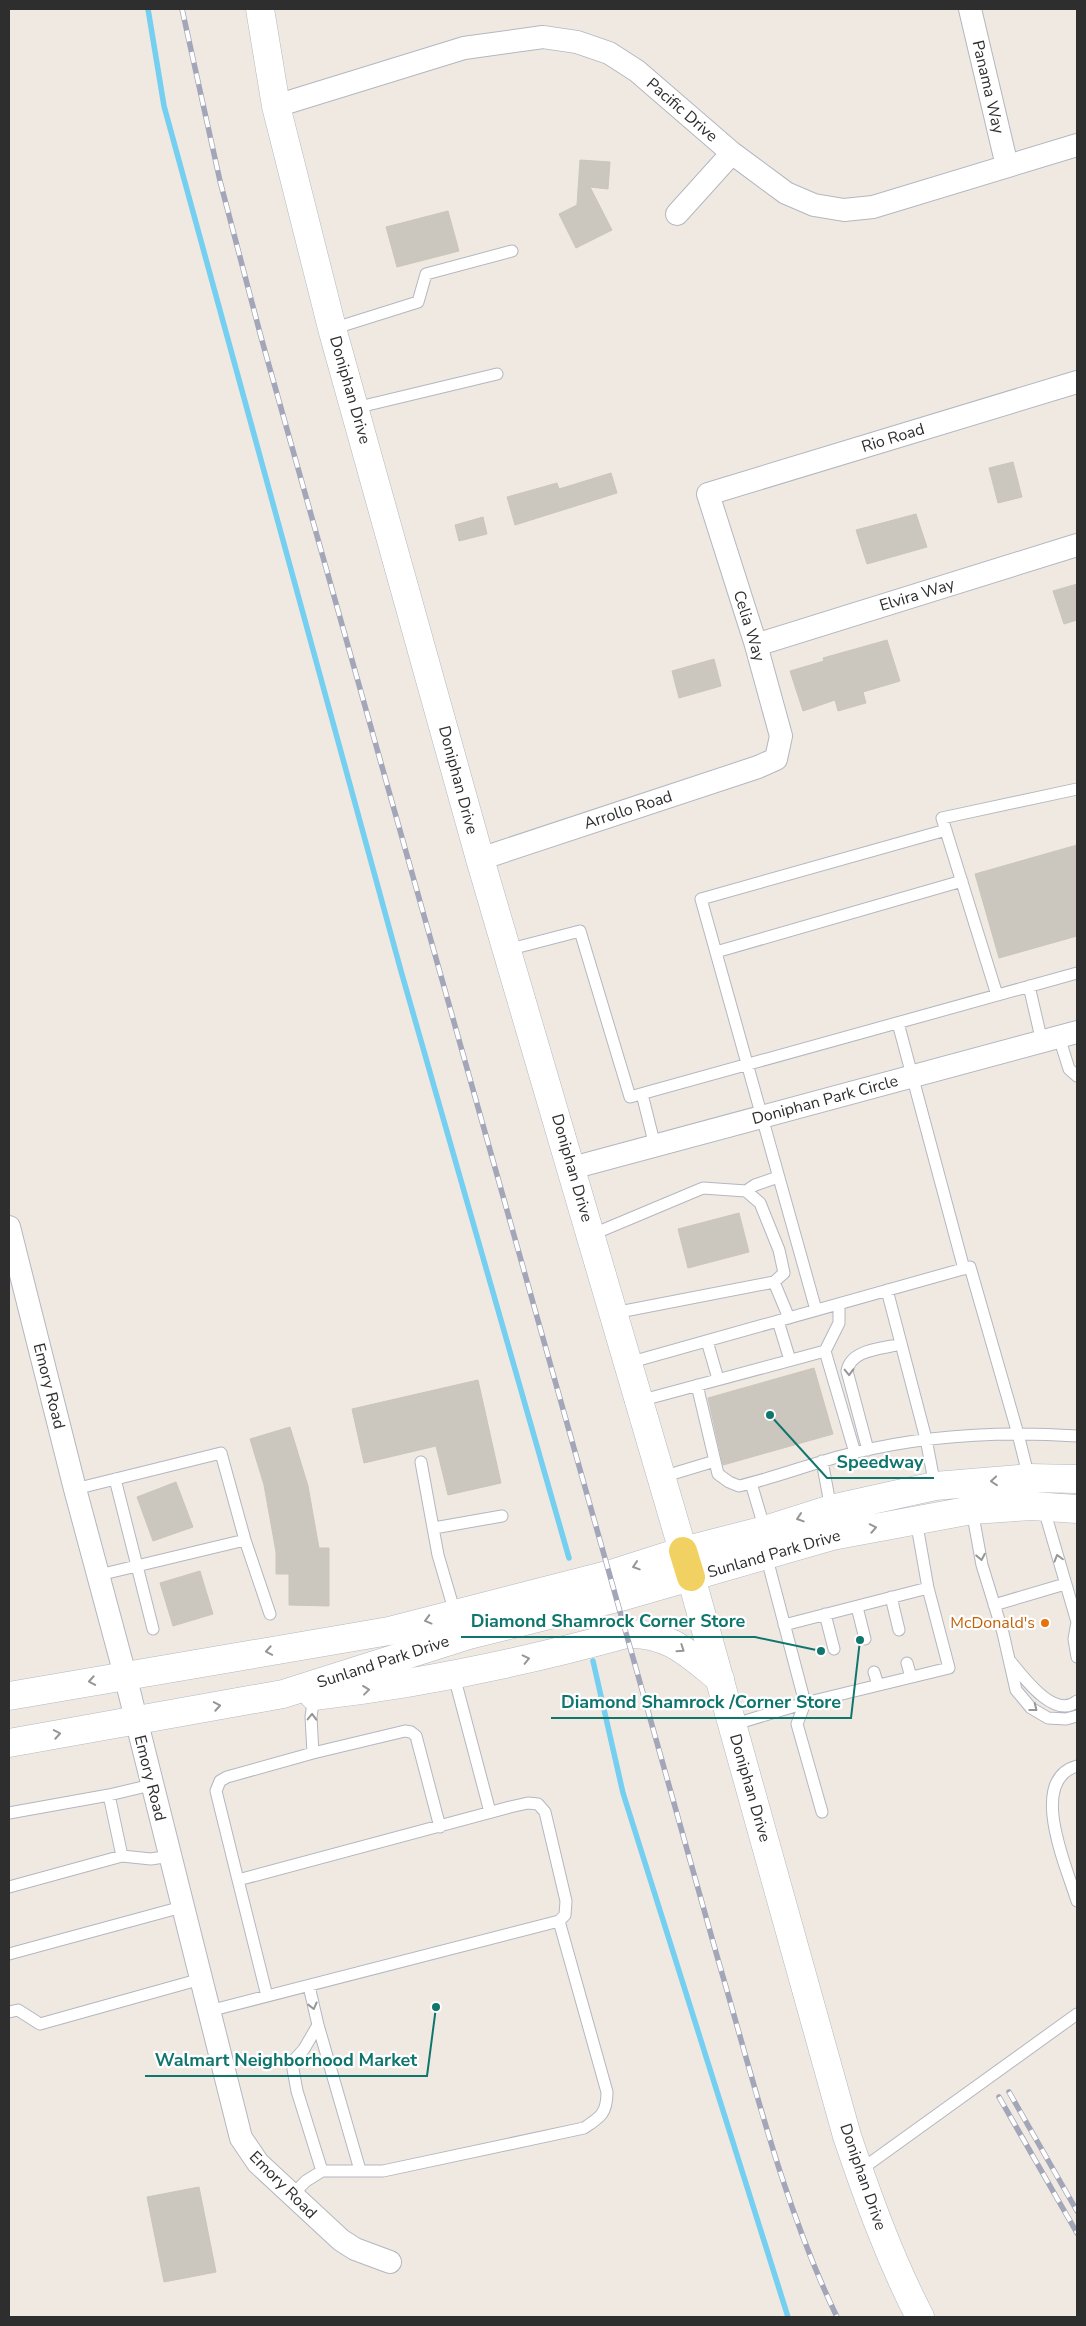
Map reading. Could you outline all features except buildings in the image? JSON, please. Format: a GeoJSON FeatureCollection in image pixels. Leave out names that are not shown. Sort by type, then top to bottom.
{"type":"FeatureCollection","features":[{"type":"Feature","properties":{"kind":"main road","name":"Doniphan Drive"},"geometry":{"type":"LineString","coordinates":[[260,9],[276,106],[332,329],[480,859],[572,1168],[660,1478],[691,1577],[859,2171],[887,2246],[920,2317]]}},
{"type":"Feature","properties":{"kind":"main road","name":"Sunland Park Drive"},"geometry":{"type":"LineString","coordinates":[[315,1689],[469,1635],[691,1577],[831,1509],[935,1486],[1028,1478],[1077,1479]]}},
{"type":"Feature","properties":{"kind":"main road","name":"Sunland Park Drive"},"geometry":{"type":"LineString","coordinates":[[9,1696],[389,1631],[611,1574],[683,1551],[832,1536],[972,1510],[1043,1506],[1077,1509]]}},
{"type":"Feature","properties":{"kind":"main road"},"geometry":{"type":"LineString","coordinates":[[9,1743],[315,1689],[373,1689],[454,1676],[626,1634],[643,1633],[670,1641],[720,1679]]}},
{"type":"Feature","properties":{"kind":"street","name":"Panama Way"},"geometry":{"type":"LineString","coordinates":[[970,9],[1006,166]]}},
{"type":"Feature","properties":{"kind":"street","name":"Pacific Drive"},"geometry":{"type":"LineString","coordinates":[[276,106],[464,48],[543,37],[577,42],[610,53],[637,71],[732,153],[786,193],[814,205],[844,210],[873,207],[1077,145]]}},
{"type":"Feature","properties":{"kind":"street"},"geometry":{"type":"LineString","coordinates":[[677,214],[732,153]]}},
{"type":"Feature","properties":{"kind":"street","name":"Rio Road"},"geometry":{"type":"LineString","coordinates":[[708,494],[1077,382]]}},
{"type":"Feature","properties":{"kind":"street","name":"Celia Way"},"geometry":{"type":"LineString","coordinates":[[708,494],[756,645],[780,736],[776,759]]}},
{"type":"Feature","properties":{"kind":"street","name":"Elvira Way"},"geometry":{"type":"LineString","coordinates":[[756,645],[1077,545]]}},
{"type":"Feature","properties":{"kind":"street","name":"Arrollo Road"},"geometry":{"type":"LineString","coordinates":[[480,859],[758,767],[776,759]]}},
{"type":"Feature","properties":{"kind":"street","name":"Doniphan Park Circle"},"geometry":{"type":"LineString","coordinates":[[572,1168],[1060,1037]]}},
{"type":"Feature","properties":{"kind":"street","name":"Emory Road"},"geometry":{"type":"LineString","coordinates":[[9,1227],[75,1488],[125,1675],[151,1785],[241,2138],[258,2164],[341,2240],[355,2249],[390,2262]]}},
{"type":"Feature","properties":{"kind":"lane"},"geometry":{"type":"LineString","coordinates":[[332,329],[418,302],[426,274],[512,251]]}},
{"type":"Feature","properties":{"kind":"lane"},"geometry":{"type":"LineString","coordinates":[[355,408],[497,374]]}},
{"type":"Feature","properties":{"kind":"lane"},"geometry":{"type":"LineString","coordinates":[[997,995],[942,818],[1077,789]]}},
{"type":"Feature","properties":{"kind":"lane"},"geometry":{"type":"LineString","coordinates":[[816,1310],[702,899],[946,830]]}},
{"type":"Feature","properties":{"kind":"lane"},"geometry":{"type":"LineString","coordinates":[[716,952],[962,881]]}},
{"type":"Feature","properties":{"kind":"lane"},"geometry":{"type":"LineString","coordinates":[[507,950],[580,931],[630,1097],[1077,973]]}},
{"type":"Feature","properties":{"kind":"lane"},"geometry":{"type":"LineString","coordinates":[[1028,986],[1060,1037],[1068,1069],[1077,1076]]}},
{"type":"Feature","properties":{"kind":"lane"},"geometry":{"type":"LineString","coordinates":[[898,1023],[964,1269]]}},
{"type":"Feature","properties":{"kind":"lane"},"geometry":{"type":"LineString","coordinates":[[642,1094],[655,1146]]}},
{"type":"Feature","properties":{"kind":"lane"},"geometry":{"type":"LineString","coordinates":[[746,1191],[755,1185],[778,1177]]}},
{"type":"Feature","properties":{"kind":"lane"},"geometry":{"type":"LineString","coordinates":[[591,1234],[703,1188],[746,1191],[760,1203],[779,1250],[784,1273]]}},
{"type":"Feature","properties":{"kind":"lane"},"geometry":{"type":"LineString","coordinates":[[628,1363],[970,1267],[1018,1434],[1028,1478]]}},
{"type":"Feature","properties":{"kind":"lane"},"geometry":{"type":"LineString","coordinates":[[614,1313],[774,1282],[784,1273],[804,1268]]}},
{"type":"Feature","properties":{"kind":"lane"},"geometry":{"type":"LineString","coordinates":[[774,1282],[790,1360]]}},
{"type":"Feature","properties":{"kind":"lane"},"geometry":{"type":"LineString","coordinates":[[887,1290],[926,1440],[935,1486]]}},
{"type":"Feature","properties":{"kind":"lane"},"geometry":{"type":"LineString","coordinates":[[839,1304],[839,1323],[825,1351],[854,1452]]}},
{"type":"Feature","properties":{"kind":"lane"},"geometry":{"type":"LineString","coordinates":[[707,1341],[718,1379]]}},
{"type":"Feature","properties":{"kind":"lane"},"geometry":{"type":"LineString","coordinates":[[868,1450],[847,1371],[848,1365],[856,1355],[901,1344]]}},
{"type":"Feature","properties":{"kind":"lane"},"geometry":{"type":"LineString","coordinates":[[638,1401],[825,1351]]}},
{"type":"Feature","properties":{"kind":"lane"},"geometry":{"type":"LineString","coordinates":[[697,1385],[718,1474],[722,1479],[739,1486],[854,1452],[926,1440],[1018,1434],[1077,1436]]}},
{"type":"Feature","properties":{"kind":"lane"},"geometry":{"type":"LineString","coordinates":[[75,1488],[221,1453],[245,1540],[270,1614]]}},
{"type":"Feature","properties":{"kind":"lane"},"geometry":{"type":"LineString","coordinates":[[660,1478],[715,1461]]}},
{"type":"Feature","properties":{"kind":"lane"},"geometry":{"type":"LineString","coordinates":[[822,1461],[831,1509]]}},
{"type":"Feature","properties":{"kind":"lane"},"geometry":{"type":"LineString","coordinates":[[421,1462],[438,1555],[455,1613]]}},
{"type":"Feature","properties":{"kind":"lane"},"geometry":{"type":"LineString","coordinates":[[115,1479],[153,1629]]}},
{"type":"Feature","properties":{"kind":"lane"},"geometry":{"type":"LineString","coordinates":[[751,1483],[784,1625],[805,1703],[797,1724],[822,1812]]}},
{"type":"Feature","properties":{"kind":"lane"},"geometry":{"type":"LineString","coordinates":[[1043,1506],[1077,1622],[1074,1639],[1077,1657]]}},
{"type":"Feature","properties":{"kind":"lane"},"geometry":{"type":"LineString","coordinates":[[972,1510],[982,1565],[1016,1690],[1031,1708],[1048,1718],[1066,1719],[1077,1716]]}},
{"type":"Feature","properties":{"kind":"lane"},"geometry":{"type":"LineString","coordinates":[[434,1528],[502,1516]]}},
{"type":"Feature","properties":{"kind":"lane"},"geometry":{"type":"LineString","coordinates":[[732,1725],[805,1703],[844,1687],[878,1685],[949,1668],[928,1588],[916,1520]]}},
{"type":"Feature","properties":{"kind":"lane"},"geometry":{"type":"LineString","coordinates":[[99,1575],[245,1540]]}},
{"type":"Feature","properties":{"kind":"lane"},"geometry":{"type":"LineString","coordinates":[[994,1605],[1065,1584]]}},
{"type":"Feature","properties":{"kind":"lane"},"geometry":{"type":"LineString","coordinates":[[784,1625],[928,1588]]}},
{"type":"Feature","properties":{"kind":"lane"},"geometry":{"type":"LineString","coordinates":[[891,1598],[899,1630]]}},
{"type":"Feature","properties":{"kind":"lane"},"geometry":{"type":"LineString","coordinates":[[857,1607],[865,1639]]}},
{"type":"Feature","properties":{"kind":"lane"},"geometry":{"type":"LineString","coordinates":[[825,1614],[834,1649]]}},
{"type":"Feature","properties":{"kind":"lane"},"geometry":{"type":"LineString","coordinates":[[1009,1661],[1032,1687],[1049,1700],[1061,1707],[1069,1707],[1077,1701]]}},
{"type":"Feature","properties":{"kind":"lane"},"geometry":{"type":"LineString","coordinates":[[907,1663],[911,1677]]}},
{"type":"Feature","properties":{"kind":"lane"},"geometry":{"type":"LineString","coordinates":[[874,1672],[878,1685]]}},
{"type":"Feature","properties":{"kind":"lane"},"geometry":{"type":"LineString","coordinates":[[454,1676],[490,1812]]}},
{"type":"Feature","properties":{"kind":"lane"},"geometry":{"type":"LineString","coordinates":[[313,1753],[311,1717],[315,1689]]}},
{"type":"Feature","properties":{"kind":"lane"},"geometry":{"type":"LineString","coordinates":[[267,1996],[216,1791],[220,1781],[226,1776],[313,1753],[405,1731],[412,1732],[416,1736],[440,1827]]}},
{"type":"Feature","properties":{"kind":"lane"},"geometry":{"type":"LineString","coordinates":[[1077,1766],[1068,1769],[1059,1777],[1053,1789],[1052,1814],[1077,1901]]}},
{"type":"Feature","properties":{"kind":"lane"},"geometry":{"type":"LineString","coordinates":[[9,1813],[109,1795],[151,1785]]}},
{"type":"Feature","properties":{"kind":"lane"},"geometry":{"type":"LineString","coordinates":[[109,1795],[122,1856]]}},
{"type":"Feature","properties":{"kind":"lane"},"geometry":{"type":"LineString","coordinates":[[208,2011],[559,1921],[565,1915],[566,1901],[545,1812],[538,1804],[528,1803],[490,1812],[238,1880]]}},
{"type":"Feature","properties":{"kind":"lane"},"geometry":{"type":"LineString","coordinates":[[9,1886],[122,1856],[151,1859],[170,1856]]}},
{"type":"Feature","properties":{"kind":"lane"},"geometry":{"type":"LineString","coordinates":[[9,1954],[182,1907]]}},
{"type":"Feature","properties":{"kind":"lane"},"geometry":{"type":"LineString","coordinates":[[292,2195],[306,2181],[322,2171],[383,2171],[584,2128],[600,2118],[607,2106],[608,2092],[559,1921]]}},
{"type":"Feature","properties":{"kind":"lane"},"geometry":{"type":"LineString","coordinates":[[9,2012],[18,2010],[40,2024],[201,1979]]}},
{"type":"Feature","properties":{"kind":"lane"},"geometry":{"type":"LineString","coordinates":[[309,1986],[318,2025],[360,2170]]}},
{"type":"Feature","properties":{"kind":"lane"},"geometry":{"type":"LineString","coordinates":[[859,2171],[1077,2014]]}},
{"type":"Feature","properties":{"kind":"lane"},"geometry":{"type":"LineString","coordinates":[[318,2025],[304,2049],[295,2059],[293,2069],[296,2091],[322,2171]]}},
{"type":"Feature","properties":{"kind":"waterway"},"geometry":{"type":"LineString","coordinates":[[148,9],[164,106],[401,971],[569,1558]]}},
{"type":"Feature","properties":{"kind":"waterway"},"geometry":{"type":"LineString","coordinates":[[593,1661],[623,1793],[788,2317]]}},
{"type":"Feature","properties":{"kind":"railway"},"geometry":{"type":"LineString","coordinates":[[182,9],[220,181],[261,337],[757,2098],[801,2231],[837,2317]]}},
{"type":"Feature","properties":{"kind":"railway"},"geometry":{"type":"LineString","coordinates":[[1009,2092],[1077,2211]]}},
{"type":"Feature","properties":{"kind":"railway"},"geometry":{"type":"LineString","coordinates":[[999,2097],[1077,2233]]}},
{"type":"Feature","properties":{"kind":"place","name":"Speedway"},"geometry":{"type":"Point","coordinates":[770,1415]}},
{"type":"Feature","properties":{"kind":"place","name":"McDonald's"},"geometry":{"type":"Point","coordinates":[1045,1623]}},
{"type":"Feature","properties":{"kind":"place","name":"Diamond Shamrock /Corner Store"},"geometry":{"type":"Point","coordinates":[860,1640]}},
{"type":"Feature","properties":{"kind":"place","name":"Diamond Shamrock Corner Store"},"geometry":{"type":"Point","coordinates":[821,1651]}},
{"type":"Feature","properties":{"kind":"place","name":"Walmart Neighborhood Market"},"geometry":{"type":"Point","coordinates":[436,2007]}}]}
